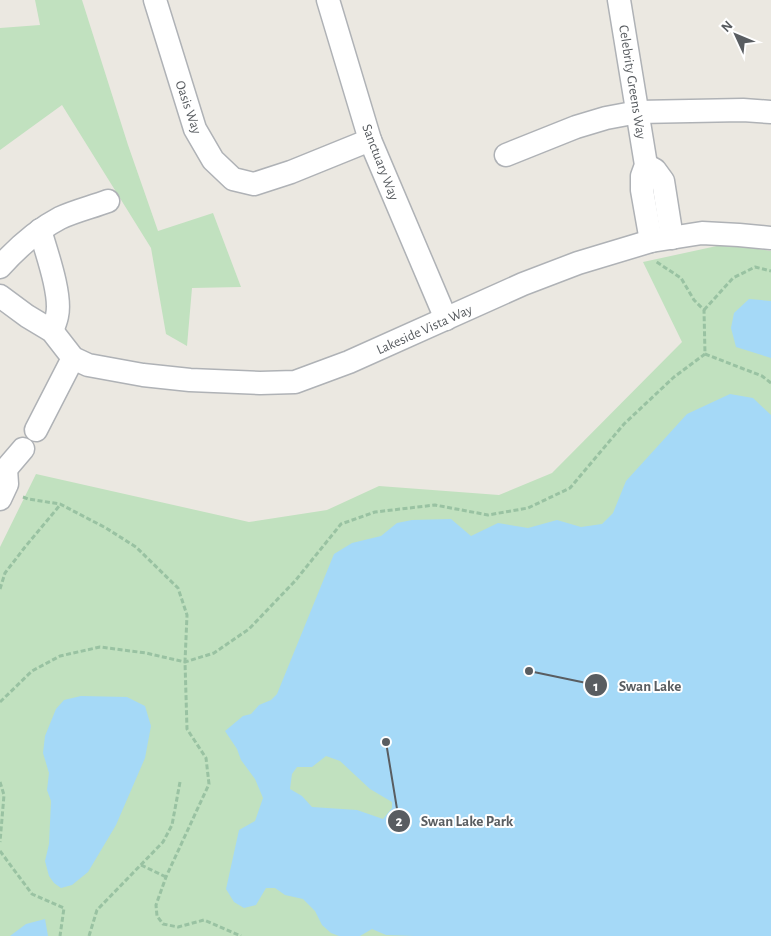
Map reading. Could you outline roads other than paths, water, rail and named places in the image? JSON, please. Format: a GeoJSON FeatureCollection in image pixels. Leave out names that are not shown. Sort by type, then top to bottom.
{"type":"FeatureCollection","features":[{"type":"Feature","properties":{"kind":"street","name":"Oasis Way"},"geometry":{"type":"LineString","coordinates":[[155,0],[195,129],[213,160],[233,179],[254,184],[291,172],[370,140]]}},
{"type":"Feature","properties":{"kind":"street","name":"Sanctuary Way"},"geometry":{"type":"LineString","coordinates":[[328,0],[370,140],[446,319]]}},
{"type":"Feature","properties":{"kind":"street","name":"Celebrity Greens Way"},"geometry":{"type":"LineString","coordinates":[[619,0],[646,165],[655,170],[663,181],[652,242]]}},
{"type":"Feature","properties":{"kind":"street"},"geometry":{"type":"LineString","coordinates":[[506,156],[576,127],[606,118],[638,112],[743,110],[769,107]]}},
{"type":"Feature","properties":{"kind":"street"},"geometry":{"type":"LineString","coordinates":[[0,267],[11,254],[40,230],[62,218],[108,201]]}},
{"type":"Feature","properties":{"kind":"street"},"geometry":{"type":"LineString","coordinates":[[40,230],[54,280],[57,299],[58,315],[52,331]]}},
{"type":"Feature","properties":{"kind":"street","name":"Lakeside Vista Way"},"geometry":{"type":"LineString","coordinates":[[73,358],[88,365],[143,375],[190,380],[260,383],[295,382],[349,362],[532,281],[578,263],[652,242],[702,234],[771,238]]}},
{"type":"Feature","properties":{"kind":"street"},"geometry":{"type":"LineString","coordinates":[[0,296],[27,316],[52,331],[73,358],[36,430]]}},
{"type":"Feature","properties":{"kind":"street"},"geometry":{"type":"LineString","coordinates":[[3,480],[23,448]]}},
{"type":"Feature","properties":{"kind":"water"},"geometry":{"type":"Polygon","coordinates":[[[749,299],[771,301],[771,358],[736,347],[731,328],[734,313],[749,299]]]}},
{"type":"Feature","properties":{"kind":"water"},"geometry":{"type":"Polygon","coordinates":[[[730,394],[753,398],[771,415],[771,936],[414,936],[386,935],[372,929],[360,936],[339,936],[331,933],[322,925],[315,911],[303,899],[285,895],[275,888],[266,888],[256,905],[244,908],[234,902],[226,889],[239,830],[255,821],[263,798],[255,779],[241,760],[237,749],[225,731],[243,716],[251,714],[259,705],[271,700],[277,694],[334,554],[352,543],[381,536],[397,523],[412,520],[451,519],[471,536],[498,523],[528,528],[557,520],[581,527],[602,524],[613,513],[626,481],[687,414],[730,394]],[[326,756],[312,767],[297,767],[292,774],[290,789],[302,796],[312,807],[357,810],[383,819],[392,808],[392,802],[370,789],[340,761],[326,756]]]}},
{"type":"Feature","properties":{"kind":"water"},"geometry":{"type":"Polygon","coordinates":[[[81,696],[127,697],[145,706],[151,726],[145,758],[116,825],[88,872],[72,885],[61,888],[49,876],[45,861],[49,844],[51,801],[47,790],[49,773],[43,753],[45,736],[56,709],[64,700],[81,696]]]}},
{"type":"Feature","properties":{"kind":"water"},"geometry":{"type":"Polygon","coordinates":[[[45,919],[48,936],[10,936],[26,924],[45,919]]]}},
{"type":"Feature","properties":{"kind":"place","name":"Swan Lake"},"geometry":{"type":"Point","coordinates":[529,671]}},
{"type":"Feature","properties":{"kind":"place","name":"Swan Lake Park"},"geometry":{"type":"Point","coordinates":[386,742]}}]}
